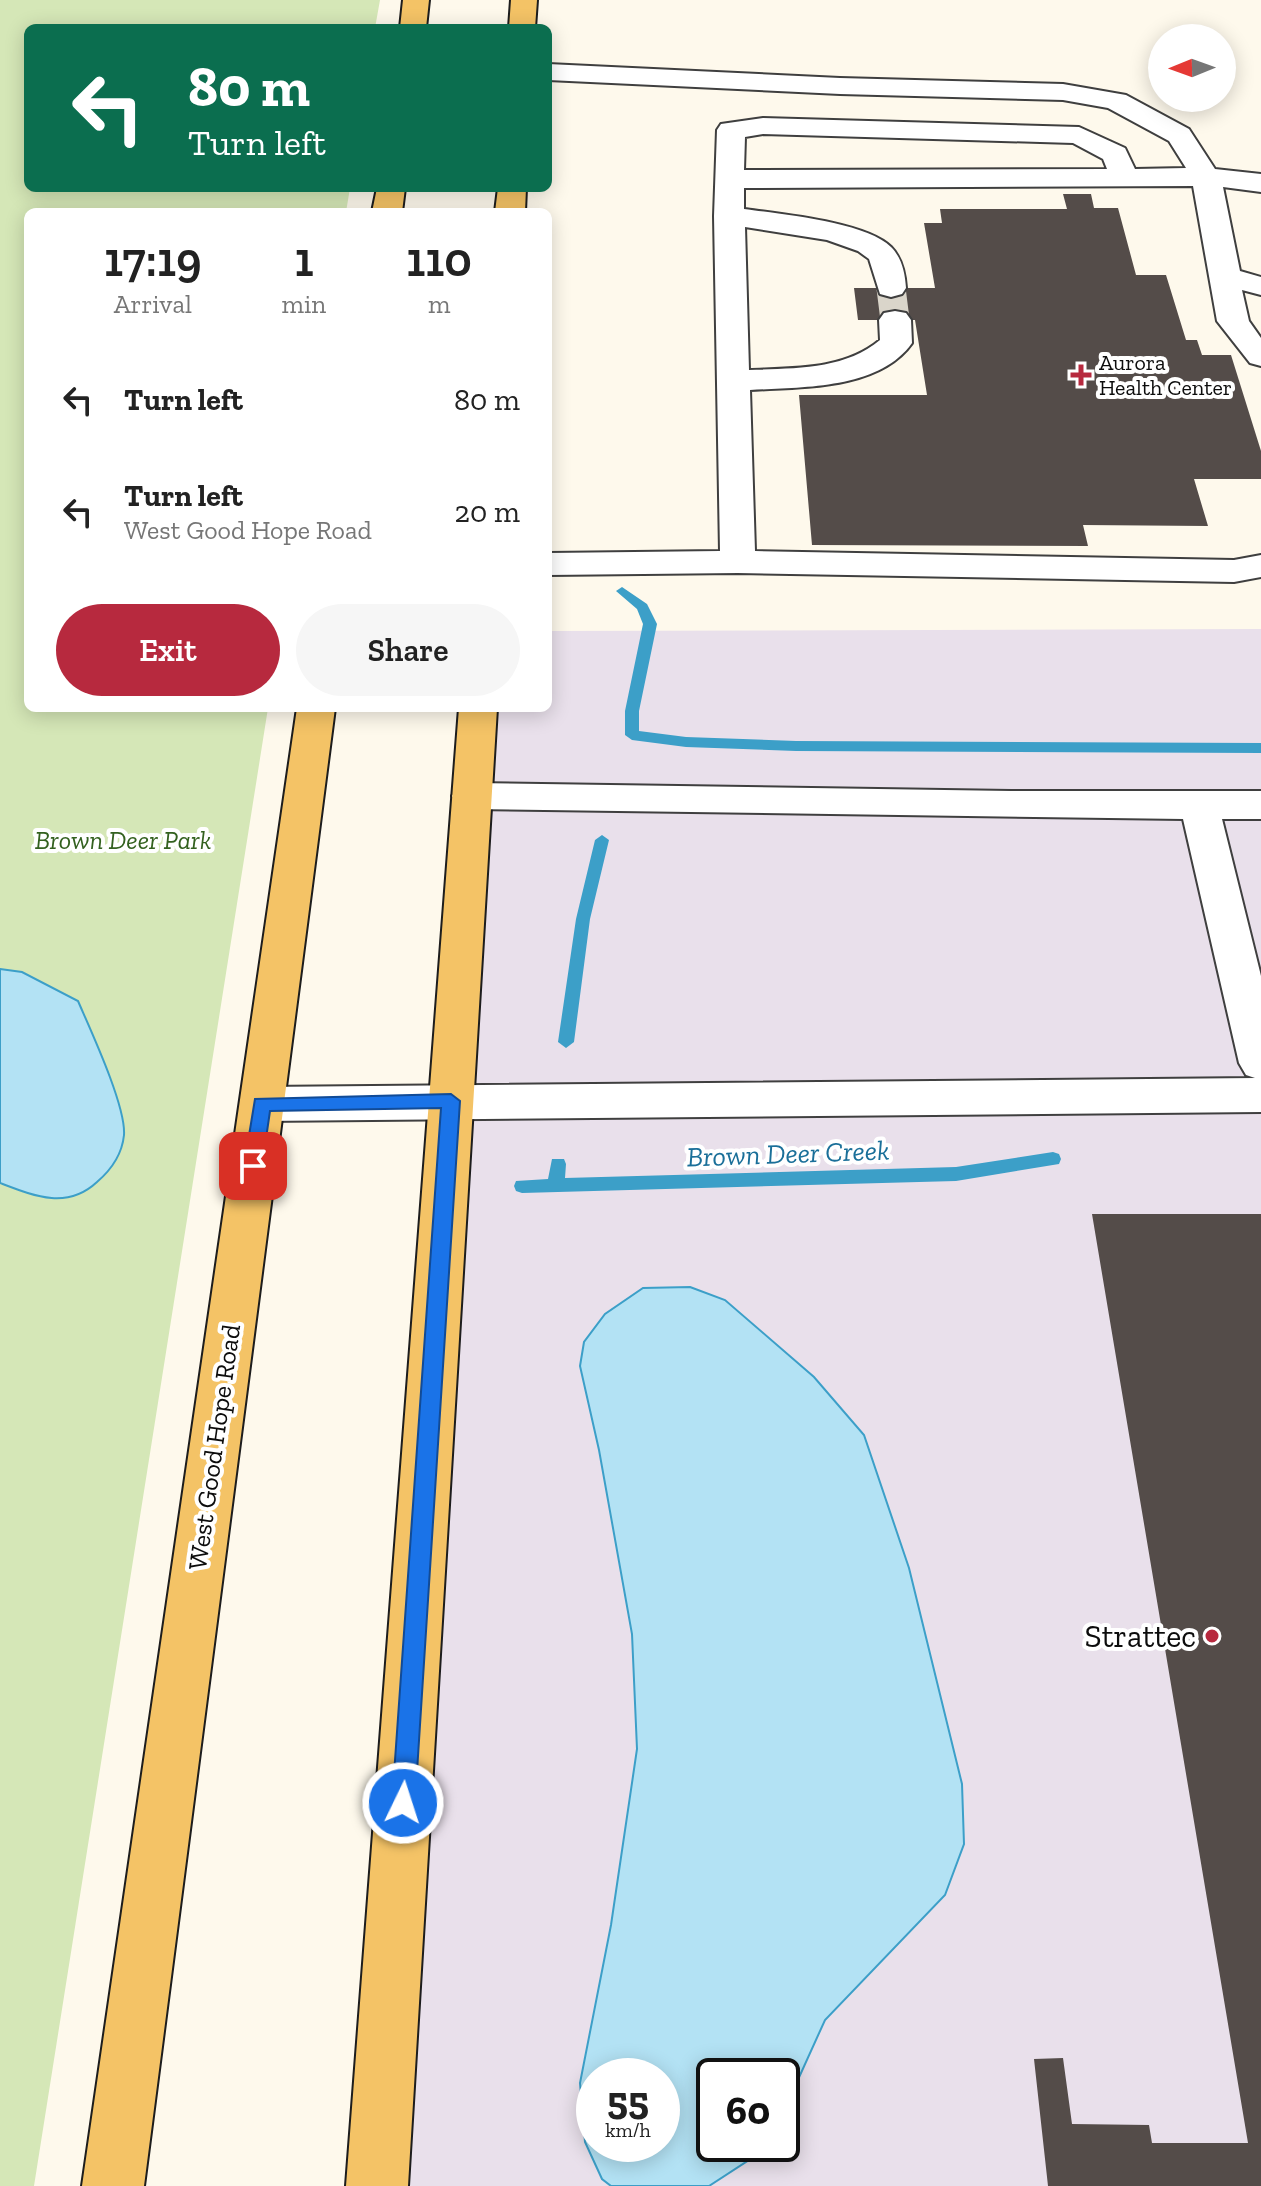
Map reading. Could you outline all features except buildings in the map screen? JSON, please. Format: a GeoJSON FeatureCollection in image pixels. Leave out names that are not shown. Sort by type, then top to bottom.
{"type":"FeatureCollection","features":[{"type":"Feature","properties":{"kind":"main road"},"geometry":{"type":"LineString","coordinates":[[413,24],[416,0]]}},
{"type":"Feature","properties":{"kind":"main road"},"geometry":{"type":"LineString","coordinates":[[522,24],[524,0]]}},
{"type":"Feature","properties":{"kind":"main road","name":"West Good Hope Road"},"geometry":{"type":"LineString","coordinates":[[113,2186],[315,712]]}},
{"type":"Feature","properties":{"kind":"main road"},"geometry":{"type":"LineString","coordinates":[[377,2186],[478,712]]}},
{"type":"Feature","properties":{"kind":"lane"},"geometry":{"type":"LineString","coordinates":[[552,72],[840,86],[1063,92],[1116,101],[1179,135],[1206,177],[1226,277],[1227,310],[1237,331],[1261,356]]}},
{"type":"Feature","properties":{"kind":"lane"},"geometry":{"type":"LineString","coordinates":[[738,562],[729,216],[731,130],[763,126],[1079,135],[1115,154],[1125,178]]}},
{"type":"Feature","properties":{"kind":"lane"},"geometry":{"type":"LineString","coordinates":[[729,179],[1206,177],[1261,183]]}},
{"type":"Feature","properties":{"kind":"lane"},"geometry":{"type":"LineString","coordinates":[[729,216],[849,237],[882,255],[889,269],[891,288]]}},
{"type":"Feature","properties":{"kind":"lane"},"geometry":{"type":"LineString","coordinates":[[1226,277],[1261,286]]}},
{"type":"Feature","properties":{"kind":"lane"},"geometry":{"type":"LineString","coordinates":[[733,381],[845,371],[870,364],[896,343],[895,320]]}},
{"type":"Feature","properties":{"kind":"lane"},"geometry":{"type":"LineString","coordinates":[[552,564],[738,562],[1234,571],[1261,566]]}},
{"type":"Feature","properties":{"kind":"lane"},"geometry":{"type":"LineString","coordinates":[[472,796],[1011,805],[1261,805]]}},
{"type":"Feature","properties":{"kind":"lane"},"geometry":{"type":"LineString","coordinates":[[1199,805],[1261,1063]]}},
{"type":"Feature","properties":{"kind":"lane"},"geometry":{"type":"LineString","coordinates":[[262,1104],[1261,1095]]}},
{"type":"Feature","properties":{"kind":"shaded area"},"geometry":{"type":"Polygon","coordinates":[[[1261,629],[1261,2186],[377,2186],[478,712],[552,712],[552,631],[1261,629]]]}},
{"type":"Feature","properties":{"kind":"green space","name":"Brown Deer Park"},"geometry":{"type":"Polygon","coordinates":[[[0,0],[380,0],[376,24],[24,24],[24,192],[349,192],[347,208],[24,208],[24,712],[267,712],[34,2186],[0,2186],[0,0]]]}},
{"type":"Feature","properties":{"kind":"water"},"geometry":{"type":"Polygon","coordinates":[[[0,969],[22,972],[78,1001],[114,1088],[123,1122],[121,1149],[102,1177],[86,1191],[74,1196],[38,1196],[0,1183],[0,969]]]}},
{"type":"Feature","properties":{"kind":"water"},"geometry":{"type":"Polygon","coordinates":[[[690,1287],[725,1300],[814,1377],[864,1435],[909,1568],[962,1784],[964,1844],[945,1895],[825,2020],[800,2075],[800,2058],[696,2058],[696,2162],[746,2162],[709,2186],[611,2186],[602,2179],[594,2162],[680,2162],[680,2058],[585,2058],[611,1925],[637,1749],[632,1634],[599,1450],[580,1366],[584,1342],[605,1314],[643,1288],[690,1287]]]}},
{"type":"Feature","properties":{"kind":"waterway"},"geometry":{"type":"LineString","coordinates":[[622,591],[642,607],[650,624],[632,711],[632,735],[686,742],[796,746],[1261,748]]}},
{"type":"Feature","properties":{"kind":"waterway"},"geometry":{"type":"LineString","coordinates":[[566,1042],[583,919],[602,840]]}},
{"type":"Feature","properties":{"kind":"waterway","name":"Brown Deer Creek"},"geometry":{"type":"LineString","coordinates":[[522,1186],[956,1174],[1053,1159]]}},
{"type":"Feature","properties":{"kind":"waterway"},"geometry":{"type":"LineString","coordinates":[[556,1185],[558,1164]]}},
{"type":"Feature","properties":{"kind":"tunnel"},"geometry":{"type":"LineString","coordinates":[[891,288],[895,320]]}},
{"type":"Feature","properties":{"kind":"place","name":"Aurora Health Center"},"geometry":{"type":"Point","coordinates":[1081,375]}},
{"type":"Feature","properties":{"kind":"place","name":"Strattec"},"geometry":{"type":"Point","coordinates":[1212,1636]}},
{"type":"Feature","properties":{"kind":"route"},"geometry":{"type":"LineString","coordinates":[[253,1166],[262,1104],[451,1101],[403,1803]]}}]}
